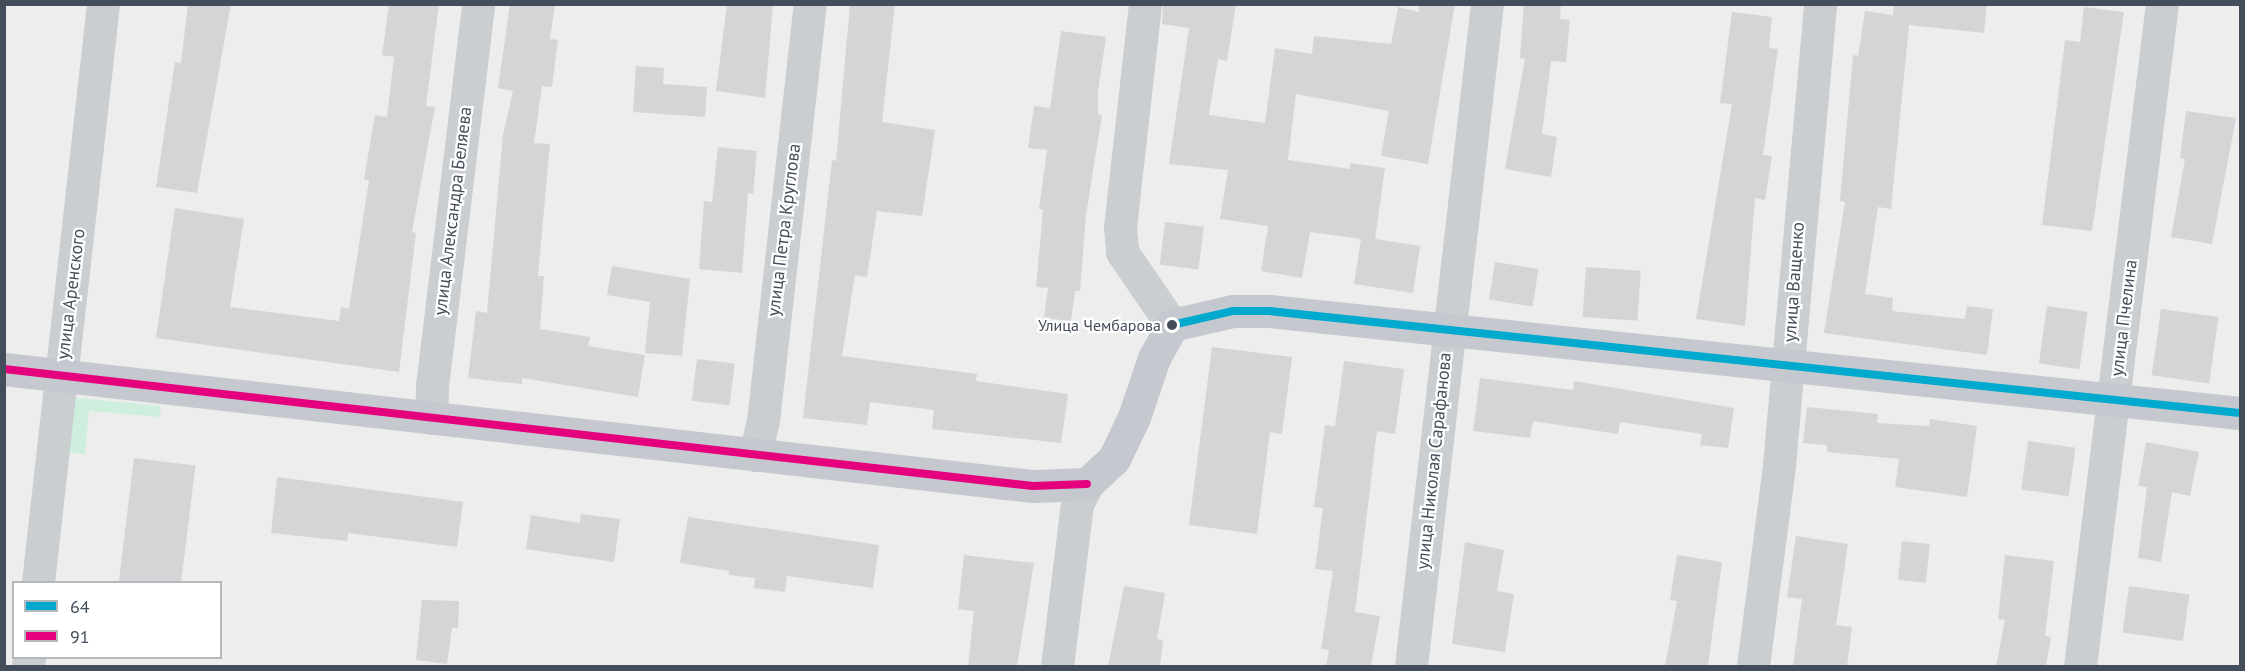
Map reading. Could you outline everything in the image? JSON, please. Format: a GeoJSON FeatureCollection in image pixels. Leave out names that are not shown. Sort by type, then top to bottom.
{"type":"FeatureCollection","features":[{"type":"Feature","properties":{"kind":"main road"},"geometry":{"type":"LineString","coordinates":[[4,369],[1033,486],[1087,484],[1118,452],[1154,358],[1172,325],[1233,311],[1269,311],[2241,413]]}},
{"type":"Feature","properties":{"kind":"street","name":"улица Аренского"},"geometry":{"type":"LineString","coordinates":[[38,581],[103,4]]}},
{"type":"Feature","properties":{"kind":"street","name":"улица Александра Беляева"},"geometry":{"type":"LineString","coordinates":[[431,418],[432,386],[478,4]]}},
{"type":"Feature","properties":{"kind":"street","name":"улица Петра Круглова"},"geometry":{"type":"LineString","coordinates":[[755,455],[763,421],[810,4]]}},
{"type":"Feature","properties":{"kind":"street"},"geometry":{"type":"LineString","coordinates":[[1145,4],[1120,227],[1122,252],[1172,325]]}},
{"type":"Feature","properties":{"kind":"street","name":"улица Николая Сарафанова"},"geometry":{"type":"LineString","coordinates":[[1411,666],[1487,4]]}},
{"type":"Feature","properties":{"kind":"street","name":"улица Ващенко"},"geometry":{"type":"LineString","coordinates":[[1753,666],[1788,365],[1820,4]]}},
{"type":"Feature","properties":{"kind":"street","name":"улица Пчелина"},"geometry":{"type":"LineString","coordinates":[[2080,666],[2162,4]]}},
{"type":"Feature","properties":{"kind":"street"},"geometry":{"type":"LineString","coordinates":[[1058,666],[1077,504],[1087,484]]}},
{"type":"Feature","properties":{"kind":"green space"},"geometry":{"type":"Polygon","coordinates":[[[70,397],[161,406],[160,417],[89,411],[85,454],[65,452],[70,397]]]}},
{"type":"Feature","properties":{"kind":"building"},"geometry":{"type":"Polygon","coordinates":[[[188,4],[231,4],[197,193],[156,187],[175,62],[181,63],[188,4]]]}},
{"type":"Feature","properties":{"kind":"building"},"geometry":{"type":"Polygon","coordinates":[[[389,4],[439,4],[426,106],[435,107],[412,232],[416,233],[399,372],[156,338],[175,208],[244,219],[230,307],[339,321],[341,307],[349,309],[369,180],[364,179],[375,115],[387,117],[394,57],[382,55],[389,4]]]}},
{"type":"Feature","properties":{"kind":"building"},"geometry":{"type":"Polygon","coordinates":[[[510,4],[555,4],[550,39],[558,40],[552,87],[542,86],[534,143],[550,144],[538,276],[544,276],[540,329],[590,337],[588,346],[645,355],[638,397],[522,378],[522,384],[468,378],[476,311],[487,313],[503,134],[513,91],[498,88],[510,4]]]}},
{"type":"Feature","properties":{"kind":"building"},"geometry":{"type":"Polygon","coordinates":[[[727,4],[773,4],[765,98],[716,91],[727,4]]]}},
{"type":"Feature","properties":{"kind":"building"},"geometry":{"type":"Polygon","coordinates":[[[850,4],[895,4],[882,122],[935,130],[922,216],[877,211],[867,277],[855,275],[842,356],[977,374],[976,381],[1068,394],[1061,443],[932,429],[934,410],[870,402],[867,425],[803,418],[832,160],[836,161],[850,4]]]}},
{"type":"Feature","properties":{"kind":"building"},"geometry":{"type":"Polygon","coordinates":[[[1163,4],[1236,4],[1227,61],[1218,59],[1209,115],[1265,123],[1275,48],[1312,54],[1314,36],[1391,44],[1398,7],[1419,12],[1419,4],[1455,4],[1428,164],[1381,156],[1389,111],[1296,94],[1288,160],[1350,169],[1350,163],[1385,168],[1375,239],[1420,246],[1413,293],[1354,284],[1361,239],[1310,232],[1302,278],[1261,271],[1268,226],[1220,219],[1228,170],[1169,164],[1189,28],[1162,24],[1163,4]]]}},
{"type":"Feature","properties":{"kind":"building"},"geometry":{"type":"Polygon","coordinates":[[[1524,4],[1561,4],[1560,19],[1570,20],[1566,62],[1551,61],[1542,134],[1557,137],[1551,177],[1505,169],[1525,59],[1520,58],[1524,4]]]}},
{"type":"Feature","properties":{"kind":"building"},"geometry":{"type":"Polygon","coordinates":[[[1894,4],[1987,4],[1984,33],[1909,25],[1891,209],[1878,207],[1865,294],[1893,298],[1892,311],[1965,319],[1967,306],[1993,309],[1987,355],[1824,333],[1845,202],[1840,201],[1853,55],[1858,56],[1865,11],[1893,15],[1894,4]]]}},
{"type":"Feature","properties":{"kind":"building"},"geometry":{"type":"Polygon","coordinates":[[[2084,7],[2124,12],[2092,231],[2042,225],[2065,40],[2080,42],[2084,7]]]}},
{"type":"Feature","properties":{"kind":"building"},"geometry":{"type":"Polygon","coordinates":[[[1732,12],[1772,17],[1769,48],[1778,49],[1763,155],[1772,156],[1765,200],[1755,198],[1745,326],[1696,319],[1732,104],[1720,103],[1732,12]]]}},
{"type":"Feature","properties":{"kind":"building"},"geometry":{"type":"Polygon","coordinates":[[[1061,31],[1106,37],[1098,91],[1098,114],[1102,115],[1086,215],[1080,291],[1075,291],[1071,321],[1044,318],[1048,288],[1036,287],[1043,210],[1039,209],[1047,150],[1028,148],[1034,106],[1050,108],[1061,31]]]}},
{"type":"Feature","properties":{"kind":"building"},"geometry":{"type":"Polygon","coordinates":[[[636,66],[664,68],[663,84],[707,87],[705,117],[633,112],[636,66]]]}},
{"type":"Feature","properties":{"kind":"building"},"geometry":{"type":"Polygon","coordinates":[[[2186,111],[2236,118],[2212,244],[2171,237],[2185,159],[2180,158],[2186,111]]]}},
{"type":"Feature","properties":{"kind":"building"},"geometry":{"type":"Polygon","coordinates":[[[718,147],[757,151],[753,194],[748,193],[742,273],[699,269],[704,201],[712,202],[718,147]]]}},
{"type":"Feature","properties":{"kind":"building"},"geometry":{"type":"Polygon","coordinates":[[[1165,222],[1204,227],[1198,269],[1160,265],[1165,222]]]}},
{"type":"Feature","properties":{"kind":"building"},"geometry":{"type":"Polygon","coordinates":[[[1495,262],[1538,269],[1533,306],[1489,300],[1495,262]]]}},
{"type":"Feature","properties":{"kind":"building"},"geometry":{"type":"Polygon","coordinates":[[[612,266],[690,279],[682,356],[645,353],[650,302],[607,295],[612,266]]]}},
{"type":"Feature","properties":{"kind":"building"},"geometry":{"type":"Polygon","coordinates":[[[1586,267],[1641,271],[1637,321],[1583,317],[1586,267]]]}},
{"type":"Feature","properties":{"kind":"building"},"geometry":{"type":"Polygon","coordinates":[[[2047,306],[2088,312],[2080,369],[2039,363],[2047,306]]]}},
{"type":"Feature","properties":{"kind":"building"},"geometry":{"type":"Polygon","coordinates":[[[2161,309],[2218,317],[2209,383],[2152,375],[2161,309]]]}},
{"type":"Feature","properties":{"kind":"building"},"geometry":{"type":"Polygon","coordinates":[[[1212,347],[1292,357],[1282,434],[1270,432],[1257,534],[1189,525],[1212,347]]]}},
{"type":"Feature","properties":{"kind":"building"},"geometry":{"type":"Polygon","coordinates":[[[697,359],[735,364],[730,405],[692,401],[697,359]]]}},
{"type":"Feature","properties":{"kind":"building"},"geometry":{"type":"Polygon","coordinates":[[[1344,361],[1404,369],[1395,434],[1377,431],[1355,612],[1380,616],[1371,666],[1326,666],[1329,650],[1321,649],[1333,571],[1315,569],[1323,508],[1314,507],[1325,425],[1335,426],[1344,361]]]}},
{"type":"Feature","properties":{"kind":"building"},"geometry":{"type":"Polygon","coordinates":[[[1480,378],[1573,390],[1574,381],[1734,408],[1728,448],[1700,445],[1702,434],[1620,422],[1618,434],[1533,421],[1530,438],[1473,431],[1480,378]]]}},
{"type":"Feature","properties":{"kind":"building"},"geometry":{"type":"Polygon","coordinates":[[[1807,407],[1878,414],[1877,423],[1929,426],[1930,419],[1977,426],[1967,497],[1895,487],[1899,459],[1827,452],[1827,445],[1803,443],[1807,407]]]}},
{"type":"Feature","properties":{"kind":"building"},"geometry":{"type":"Polygon","coordinates":[[[2028,441],[2076,448],[2069,496],[2021,490],[2028,441]]]}},
{"type":"Feature","properties":{"kind":"building"},"geometry":{"type":"Polygon","coordinates":[[[2146,442],[2199,452],[2190,496],[2172,492],[2161,562],[2138,558],[2147,487],[2138,486],[2146,442]]]}},
{"type":"Feature","properties":{"kind":"building"},"geometry":{"type":"Polygon","coordinates":[[[134,458],[196,466],[181,581],[119,581],[134,458]]]}},
{"type":"Feature","properties":{"kind":"building"},"geometry":{"type":"Polygon","coordinates":[[[277,477],[463,502],[457,547],[348,533],[347,541],[271,533],[277,477]]]}},
{"type":"Feature","properties":{"kind":"building"},"geometry":{"type":"Polygon","coordinates":[[[581,514],[620,519],[614,562],[526,549],[531,515],[580,523],[581,514]]]}},
{"type":"Feature","properties":{"kind":"building"},"geometry":{"type":"Polygon","coordinates":[[[688,517],[879,545],[873,588],[787,576],[785,592],[754,588],[755,578],[729,575],[729,571],[680,563],[688,517]]]}},
{"type":"Feature","properties":{"kind":"building"},"geometry":{"type":"Polygon","coordinates":[[[1796,536],[1848,544],[1836,625],[1852,627],[1847,666],[1793,666],[1802,599],[1787,597],[1796,536]]]}},
{"type":"Feature","properties":{"kind":"building"},"geometry":{"type":"Polygon","coordinates":[[[1902,541],[1930,544],[1926,583],[1898,580],[1902,541]]]}},
{"type":"Feature","properties":{"kind":"building"},"geometry":{"type":"Polygon","coordinates":[[[1465,542],[1504,550],[1497,591],[1514,594],[1505,652],[1452,644],[1465,542]]]}},
{"type":"Feature","properties":{"kind":"building"},"geometry":{"type":"Polygon","coordinates":[[[964,555],[1034,563],[1017,666],[968,666],[974,611],[958,609],[964,555]]]}},
{"type":"Feature","properties":{"kind":"building"},"geometry":{"type":"Polygon","coordinates":[[[1677,555],[1722,562],[1708,666],[1665,666],[1677,601],[1670,600],[1677,555]]]}},
{"type":"Feature","properties":{"kind":"building"},"geometry":{"type":"Polygon","coordinates":[[[2005,555],[2054,561],[2045,636],[2051,637],[2046,666],[1996,666],[2005,620],[1998,619],[2005,555]]]}},
{"type":"Feature","properties":{"kind":"building"},"geometry":{"type":"Polygon","coordinates":[[[1124,586],[1165,593],[1157,639],[1163,640],[1160,666],[1108,666],[1124,586]]]}},
{"type":"Feature","properties":{"kind":"building"},"geometry":{"type":"Polygon","coordinates":[[[2129,586],[2189,594],[2183,641],[2122,633],[2129,586]]]}},
{"type":"Feature","properties":{"kind":"building"},"geometry":{"type":"Polygon","coordinates":[[[422,600],[459,601],[458,628],[452,628],[447,664],[416,660],[422,600]]]}},
{"type":"Feature","properties":{"kind":"transit line","name":"64"},"geometry":{"type":"LineString","coordinates":[[1172,325],[1233,311],[1269,311],[2240,413]]}},
{"type":"Feature","properties":{"kind":"transit line","name":"91"},"geometry":{"type":"LineString","coordinates":[[4,369],[1033,486],[1087,484]]}},
{"type":"Feature","properties":{"kind":"place","name":"Улица Чембарова"},"geometry":{"type":"Point","coordinates":[1172,325]}}]}
